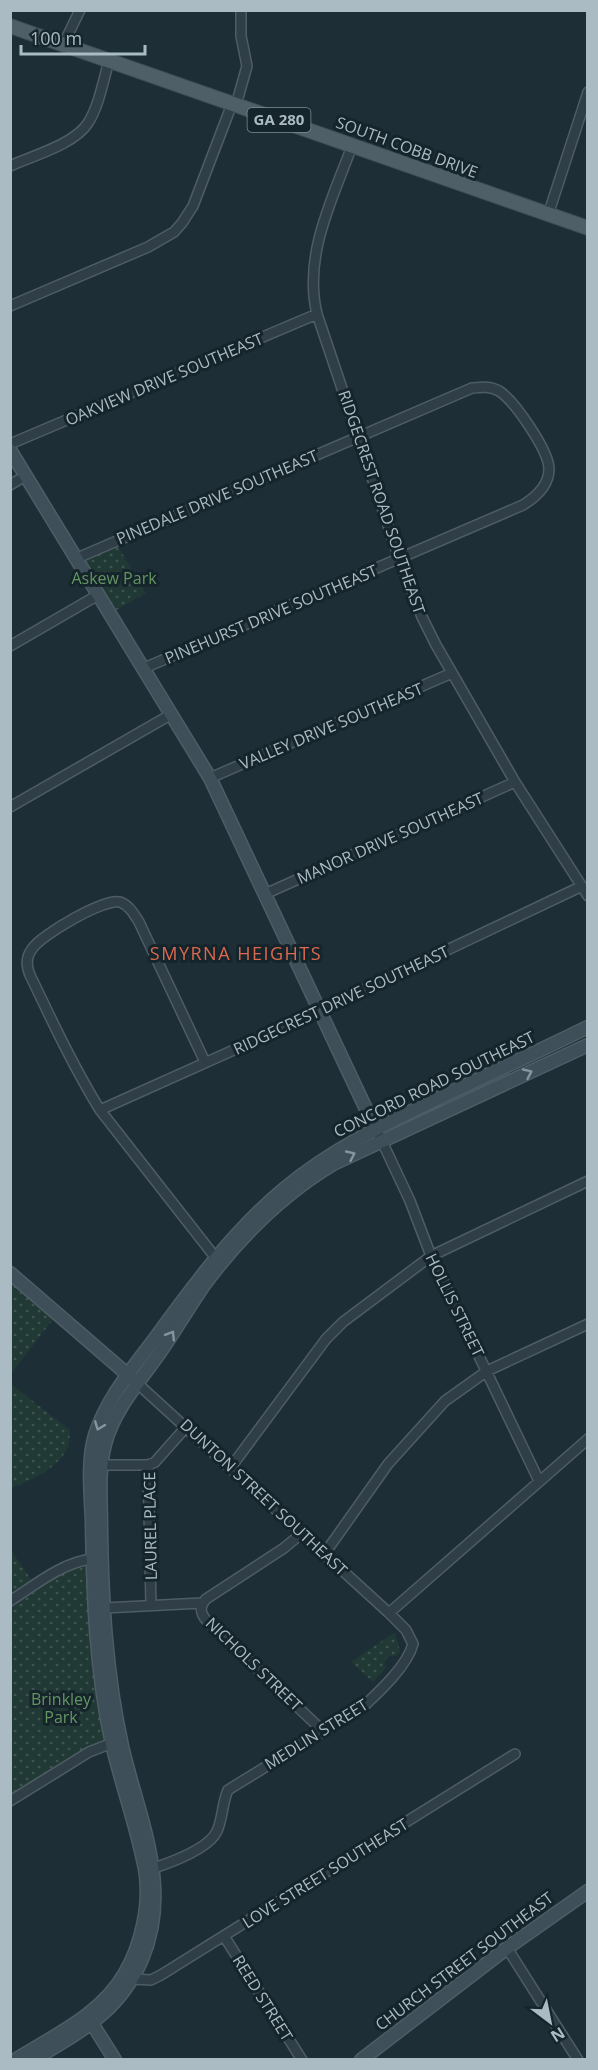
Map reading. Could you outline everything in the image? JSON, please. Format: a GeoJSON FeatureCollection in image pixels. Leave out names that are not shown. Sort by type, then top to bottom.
{"type":"FeatureCollection","features":[{"type":"Feature","properties":{"kind":"main road","name":"SOUTH COBB DRIVE"},"geometry":{"type":"LineString","coordinates":[[10,26],[588,228]]}},
{"type":"Feature","properties":{"kind":"main road"},"geometry":{"type":"LineString","coordinates":[[10,450],[210,778],[375,1128]]}},
{"type":"Feature","properties":{"kind":"main road","name":"CONCORD ROAD SOUTHEAST"},"geometry":{"type":"LineString","coordinates":[[90,2019],[116,2001],[132,1979],[143,1958],[150,1935],[155,1895],[154,1868],[116,1716],[107,1652],[104,1608],[102,1465],[105,1442],[133,1380],[215,1257],[284,1188],[325,1157],[375,1128],[588,1028]]}},
{"type":"Feature","properties":{"kind":"main road","name":"CONCORD ROAD SOUTHEAST"},"geometry":{"type":"LineString","coordinates":[[90,2019],[126,1973],[136,1949],[146,1906],[145,1869],[112,1743],[97,1645],[90,1481],[92,1449],[102,1418],[241,1241],[276,1207],[321,1171],[588,1045]]}},
{"type":"Feature","properties":{"kind":"main road"},"geometry":{"type":"LineString","coordinates":[[10,1273],[133,1380]]}},
{"type":"Feature","properties":{"kind":"main road","name":"CHURCH STREET SOUTHEAST"},"geometry":{"type":"LineString","coordinates":[[361,2060],[507,1948],[588,1891]]}},
{"type":"Feature","properties":{"kind":"main road"},"geometry":{"type":"LineString","coordinates":[[15,2060],[90,2019]]}},
{"type":"Feature","properties":{"kind":"main road"},"geometry":{"type":"LineString","coordinates":[[33,2060],[90,2019]]}},
{"type":"Feature","properties":{"kind":"main road"},"geometry":{"type":"LineString","coordinates":[[90,2019],[115,2060]]}},
{"type":"Feature","properties":{"kind":"street"},"geometry":{"type":"LineString","coordinates":[[63,45],[80,10]]}},
{"type":"Feature","properties":{"kind":"street"},"geometry":{"type":"LineString","coordinates":[[10,306],[148,247],[174,232],[182,223],[193,206],[247,66],[241,36],[241,10]]}},
{"type":"Feature","properties":{"kind":"street"},"geometry":{"type":"LineString","coordinates":[[10,166],[67,141],[87,126],[92,117],[109,62]]}},
{"type":"Feature","properties":{"kind":"street"},"geometry":{"type":"LineString","coordinates":[[548,215],[588,92]]}},
{"type":"Feature","properties":{"kind":"street","name":"RIDGECREST ROAD SOUTHEAST"},"geometry":{"type":"LineString","coordinates":[[352,146],[322,227],[315,260],[312,287],[317,314],[399,558],[422,617],[515,782],[580,887],[588,896]]}},
{"type":"Feature","properties":{"kind":"street","name":"OAKVIEW DRIVE SOUTHEAST"},"geometry":{"type":"LineString","coordinates":[[10,444],[317,314]]}},
{"type":"Feature","properties":{"kind":"street","name":"PINEDALE DRIVE SOUTHEAST"},"geometry":{"type":"LineString","coordinates":[[75,559],[464,391],[472,388],[490,388],[500,392],[512,403],[546,457],[549,470],[543,487],[531,500],[511,511],[399,558]]}},
{"type":"Feature","properties":{"kind":"street"},"geometry":{"type":"LineString","coordinates":[[10,485],[25,476]]}},
{"type":"Feature","properties":{"kind":"street","name":"PINEHURST DRIVE SOUTHEAST"},"geometry":{"type":"LineString","coordinates":[[142,669],[399,558]]}},
{"type":"Feature","properties":{"kind":"street"},"geometry":{"type":"LineString","coordinates":[[10,646],[98,595]]}},
{"type":"Feature","properties":{"kind":"street","name":"VALLEY DRIVE SOUTHEAST"},"geometry":{"type":"LineString","coordinates":[[210,778],[452,673]]}},
{"type":"Feature","properties":{"kind":"street"},"geometry":{"type":"LineString","coordinates":[[10,807],[170,715]]}},
{"type":"Feature","properties":{"kind":"street","name":"MANOR DRIVE SOUTHEAST"},"geometry":{"type":"LineString","coordinates":[[265,894],[515,782]]}},
{"type":"Feature","properties":{"kind":"street","name":"RIDGECREST DRIVE SOUTHEAST"},"geometry":{"type":"LineString","coordinates":[[100,1110],[320,1011],[580,887]]}},
{"type":"Feature","properties":{"kind":"street"},"geometry":{"type":"LineString","coordinates":[[205,1062],[133,912],[121,902],[103,905],[60,926],[31,950],[27,959],[27,968],[68,1054],[100,1110],[215,1257]]}},
{"type":"Feature","properties":{"kind":"street","name":"HOLLIS STREET"},"geometry":{"type":"LineString","coordinates":[[375,1128],[410,1201],[430,1256],[539,1480]]}},
{"type":"Feature","properties":{"kind":"street"},"geometry":{"type":"LineString","coordinates":[[231,1467],[326,1339],[343,1322],[430,1256],[588,1181]]}},
{"type":"Feature","properties":{"kind":"street"},"geometry":{"type":"LineString","coordinates":[[325,1553],[388,1464],[445,1401],[487,1371],[588,1324]]}},
{"type":"Feature","properties":{"kind":"street","name":"DUNTON STREET SOUTHEAST"},"geometry":{"type":"LineString","coordinates":[[133,1380],[187,1426],[388,1613]]}},
{"type":"Feature","properties":{"kind":"street","name":"LAUREL PLACE"},"geometry":{"type":"LineString","coordinates":[[151,1605],[148,1465],[155,1462],[187,1426]]}},
{"type":"Feature","properties":{"kind":"street"},"geometry":{"type":"LineString","coordinates":[[388,1613],[588,1439]]}},
{"type":"Feature","properties":{"kind":"street"},"geometry":{"type":"LineString","coordinates":[[102,1465],[148,1465]]}},
{"type":"Feature","properties":{"kind":"street","name":"NICHOLS STREET"},"geometry":{"type":"LineString","coordinates":[[302,1533],[284,1548],[213,1594],[202,1603],[201,1612],[207,1621],[324,1732]]}},
{"type":"Feature","properties":{"kind":"street"},"geometry":{"type":"LineString","coordinates":[[10,1601],[67,1566],[81,1560],[93,1559]]}},
{"type":"Feature","properties":{"kind":"street"},"geometry":{"type":"LineString","coordinates":[[104,1608],[202,1603]]}},
{"type":"Feature","properties":{"kind":"street","name":"MEDLIN STREET"},"geometry":{"type":"LineString","coordinates":[[154,1868],[192,1852],[210,1841],[219,1828],[224,1799],[233,1785],[352,1715],[378,1693],[410,1652],[413,1644],[410,1636],[388,1613]]}},
{"type":"Feature","properties":{"kind":"street"},"geometry":{"type":"LineString","coordinates":[[10,1801],[89,1752],[112,1743]]}},
{"type":"Feature","properties":{"kind":"street","name":"LOVE STREET SOUTHEAST"},"geometry":{"type":"LineString","coordinates":[[132,1979],[151,1980],[515,1754]]}},
{"type":"Feature","properties":{"kind":"street","name":"REED STREET"},"geometry":{"type":"LineString","coordinates":[[224,1936],[302,2060]]}},
{"type":"Feature","properties":{"kind":"street"},"geometry":{"type":"LineString","coordinates":[[507,1948],[578,2060]]}},
{"type":"Feature","properties":{"kind":"green space","name":"Askew Park"},"geometry":{"type":"Polygon","coordinates":[[[117,545],[146,593],[113,612],[84,560],[117,545]]]}},
{"type":"Feature","properties":{"kind":"green space"},"geometry":{"type":"Polygon","coordinates":[[[11,1273],[57,1314],[11,1374],[11,1273]]]}},
{"type":"Feature","properties":{"kind":"green space"},"geometry":{"type":"Polygon","coordinates":[[[11,1384],[70,1430],[68,1447],[57,1463],[34,1478],[11,1488],[11,1384]]]}},
{"type":"Feature","properties":{"kind":"green space","name":"Brinkley Park"},"geometry":{"type":"Polygon","coordinates":[[[10,1549],[35,1585],[67,1566],[96,1558],[116,1742],[10,1800],[10,1549]]]}},
{"type":"Feature","properties":{"kind":"green space"},"geometry":{"type":"Polygon","coordinates":[[[395,1632],[400,1652],[387,1658],[386,1668],[373,1682],[351,1662],[395,1632]]]}},
{"type":"Feature","properties":{"kind":"district","name":"SMYRNA HEIGHTS"},"geometry":{"type":"Point","coordinates":[236,954]}}]}
